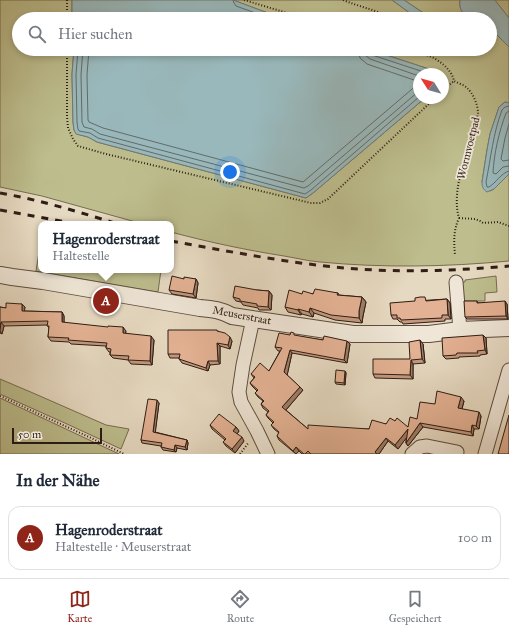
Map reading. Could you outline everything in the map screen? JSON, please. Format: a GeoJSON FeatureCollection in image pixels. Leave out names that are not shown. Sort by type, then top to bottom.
{"type":"FeatureCollection","features":[{"type":"Feature","properties":{"kind":"street","name":"Meuserstraat"},"geometry":{"type":"LineString","coordinates":[[0,275],[211,309],[222,311],[232,316],[353,334],[429,334],[460,330],[509,328]]}},
{"type":"Feature","properties":{"kind":"street"},"geometry":{"type":"LineString","coordinates":[[456,282],[460,330]]}},
{"type":"Feature","properties":{"kind":"street"},"geometry":{"type":"LineString","coordinates":[[253,318],[239,392],[241,402],[268,454]]}},
{"type":"Feature","properties":{"kind":"street"},"geometry":{"type":"LineString","coordinates":[[485,454],[509,370]]}},
{"type":"Feature","properties":{"kind":"street"},"geometry":{"type":"LineString","coordinates":[[412,454],[420,447],[428,446],[457,452]]}},
{"type":"Feature","properties":{"kind":"path"},"geometry":{"type":"LineString","coordinates":[[67,0],[67,12]]}},
{"type":"Feature","properties":{"kind":"path"},"geometry":{"type":"LineString","coordinates":[[244,0],[284,12]]}},
{"type":"Feature","properties":{"kind":"path"},"geometry":{"type":"LineString","coordinates":[[343,0],[379,12]]}},
{"type":"Feature","properties":{"kind":"path"},"geometry":{"type":"LineString","coordinates":[[67,56],[67,122],[73,139],[78,146],[311,203],[320,203],[328,199],[429,104]]}},
{"type":"Feature","properties":{"kind":"path","name":"Wormvoetpad"},"geometry":{"type":"LineString","coordinates":[[432,56],[445,65],[453,76],[454,80],[467,88],[475,99],[478,113],[465,157],[456,199],[459,218],[454,237],[455,256]]}},
{"type":"Feature","properties":{"kind":"path"},"geometry":{"type":"LineString","coordinates":[[449,85],[454,80]]}},
{"type":"Feature","properties":{"kind":"path"},"geometry":{"type":"LineString","coordinates":[[459,218],[475,219],[488,224],[498,222],[509,226]]}},
{"type":"Feature","properties":{"kind":"path"},"geometry":{"type":"LineString","coordinates":[[0,396],[124,454]]}},
{"type":"Feature","properties":{"kind":"path"},"geometry":{"type":"LineString","coordinates":[[240,454],[251,440]]}},
{"type":"Feature","properties":{"kind":"green space"},"geometry":{"type":"Polygon","coordinates":[[[0,0],[72,0],[72,12],[12,12],[12,56],[73,56],[72,74],[73,122],[74,130],[77,134],[88,137],[97,142],[306,198],[418,104],[449,104],[449,68],[426,68],[389,56],[497,56],[497,35],[509,47],[509,103],[505,102],[499,107],[490,134],[482,182],[490,191],[509,174],[509,261],[462,265],[414,266],[344,264],[311,261],[241,248],[174,233],[174,221],[132,221],[42,196],[0,187],[0,0]]]}},
{"type":"Feature","properties":{"kind":"green space"},"geometry":{"type":"Polygon","coordinates":[[[233,0],[392,0],[408,12],[265,12],[233,0]]]}},
{"type":"Feature","properties":{"kind":"green space"},"geometry":{"type":"Polygon","coordinates":[[[404,0],[460,0],[460,6],[463,12],[422,12],[404,0]]]}},
{"type":"Feature","properties":{"kind":"green space"},"geometry":{"type":"Polygon","coordinates":[[[495,0],[509,0],[509,18],[496,2],[495,0]]]}},
{"type":"Feature","properties":{"kind":"green space"},"geometry":{"type":"Polygon","coordinates":[[[38,259],[38,271],[36,271],[38,259]]]}},
{"type":"Feature","properties":{"kind":"green space"},"geometry":{"type":"Polygon","coordinates":[[[48,273],[161,273],[158,292],[48,273]]]}},
{"type":"Feature","properties":{"kind":"green space"},"geometry":{"type":"Polygon","coordinates":[[[496,276],[497,292],[485,293],[485,301],[460,300],[459,282],[496,276]]]}},
{"type":"Feature","properties":{"kind":"green space"},"geometry":{"type":"Polygon","coordinates":[[[0,379],[106,425],[129,429],[121,449],[0,394],[0,379]]]}},
{"type":"Feature","properties":{"kind":"green space"},"geometry":{"type":"Polygon","coordinates":[[[0,398],[119,454],[0,454],[0,398]]]}},
{"type":"Feature","properties":{"kind":"water"},"geometry":{"type":"Polygon","coordinates":[[[72,0],[233,0],[265,12],[72,12],[72,0]]]}},
{"type":"Feature","properties":{"kind":"water"},"geometry":{"type":"Polygon","coordinates":[[[392,0],[404,0],[422,12],[408,12],[392,0]]]}},
{"type":"Feature","properties":{"kind":"water"},"geometry":{"type":"Polygon","coordinates":[[[460,0],[495,0],[509,18],[509,47],[497,35],[497,12],[463,12],[460,6],[460,0]]]}},
{"type":"Feature","properties":{"kind":"water"},"geometry":{"type":"Polygon","coordinates":[[[73,56],[389,56],[426,68],[413,68],[413,104],[418,104],[306,198],[97,142],[88,137],[76,134],[73,122],[72,74],[73,56]]]}},
{"type":"Feature","properties":{"kind":"water"},"geometry":{"type":"Polygon","coordinates":[[[505,102],[509,103],[509,174],[494,189],[487,192],[483,188],[482,182],[490,134],[499,107],[505,102]]]}},
{"type":"Feature","properties":{"kind":"building"},"geometry":{"type":"Polygon","coordinates":[[[172,276],[184,279],[184,277],[196,279],[193,294],[169,290],[172,276]]]}},
{"type":"Feature","properties":{"kind":"building"},"geometry":{"type":"Polygon","coordinates":[[[235,286],[269,291],[268,307],[257,306],[257,304],[240,301],[240,299],[233,297],[235,286]]]}},
{"type":"Feature","properties":{"kind":"building"},"geometry":{"type":"Polygon","coordinates":[[[315,289],[338,293],[337,295],[362,297],[359,318],[331,315],[310,308],[309,312],[285,307],[289,290],[302,294],[303,291],[313,294],[315,289]]]}},
{"type":"Feature","properties":{"kind":"building"},"geometry":{"type":"Polygon","coordinates":[[[425,297],[426,301],[447,299],[448,315],[442,315],[442,318],[401,320],[400,318],[397,318],[397,315],[391,315],[390,303],[415,301],[415,298],[425,297]]]}},
{"type":"Feature","properties":{"kind":"building"},"geometry":{"type":"Polygon","coordinates":[[[464,301],[477,301],[477,303],[505,301],[506,316],[465,317],[464,301]]]}},
{"type":"Feature","properties":{"kind":"building"},"geometry":{"type":"Polygon","coordinates":[[[6,303],[22,304],[22,311],[62,312],[62,322],[108,327],[123,327],[123,333],[151,336],[150,361],[128,360],[129,356],[110,355],[111,349],[106,348],[107,343],[48,337],[48,321],[1,322],[0,328],[0,307],[6,308],[6,303]]]}},
{"type":"Feature","properties":{"kind":"building"},"geometry":{"type":"Polygon","coordinates":[[[168,330],[217,330],[230,337],[228,345],[217,343],[218,361],[208,361],[206,368],[179,359],[180,354],[168,354],[168,330]]]}},
{"type":"Feature","properties":{"kind":"building"},"geometry":{"type":"Polygon","coordinates":[[[291,332],[294,333],[294,335],[323,340],[324,336],[347,341],[344,360],[290,350],[284,372],[300,387],[282,407],[308,429],[308,425],[369,429],[372,420],[386,424],[390,418],[395,421],[397,418],[408,427],[410,417],[417,419],[420,402],[435,404],[437,391],[461,397],[458,408],[479,412],[476,426],[472,425],[471,432],[420,423],[406,443],[408,429],[395,445],[386,438],[375,452],[377,454],[311,454],[308,451],[304,454],[296,447],[293,451],[277,436],[279,432],[271,425],[274,422],[266,415],[269,411],[261,404],[264,401],[255,393],[258,390],[250,383],[255,377],[251,374],[260,363],[269,371],[282,348],[275,347],[279,333],[290,335],[291,332]]]}},
{"type":"Feature","properties":{"kind":"building"},"geometry":{"type":"Polygon","coordinates":[[[483,335],[485,350],[477,351],[478,353],[457,353],[456,355],[443,356],[442,338],[483,335]]]}},
{"type":"Feature","properties":{"kind":"building"},"geometry":{"type":"Polygon","coordinates":[[[420,340],[422,359],[411,360],[410,375],[373,374],[373,359],[410,359],[409,342],[420,340]]]}},
{"type":"Feature","properties":{"kind":"building"},"geometry":{"type":"Polygon","coordinates":[[[336,370],[345,371],[344,383],[335,382],[336,370]]]}},
{"type":"Feature","properties":{"kind":"building"},"geometry":{"type":"Polygon","coordinates":[[[148,399],[157,400],[153,432],[187,440],[185,447],[175,445],[174,450],[161,447],[162,443],[141,440],[148,399]]]}},
{"type":"Feature","properties":{"kind":"building"},"geometry":{"type":"Polygon","coordinates":[[[219,414],[236,427],[233,431],[242,437],[232,449],[223,442],[226,439],[210,425],[219,414]]]}},
{"type":"Feature","properties":{"kind":"building"},"geometry":{"type":"Polygon","coordinates":[[[509,415],[509,454],[498,454],[509,415]]]}},
{"type":"Feature","properties":{"kind":"railway"},"geometry":{"type":"LineString","coordinates":[[0,193],[45,203],[108,221]]}},
{"type":"Feature","properties":{"kind":"railway"},"geometry":{"type":"LineString","coordinates":[[0,210],[61,221]]}},
{"type":"Feature","properties":{"kind":"railway"},"geometry":{"type":"LineString","coordinates":[[174,242],[273,259],[324,266],[375,270],[459,270],[509,266]]}},
{"type":"Feature","properties":{"kind":"place","name":"Hagenroderstraat"},"geometry":{"type":"Point","coordinates":[106,301]}}]}
